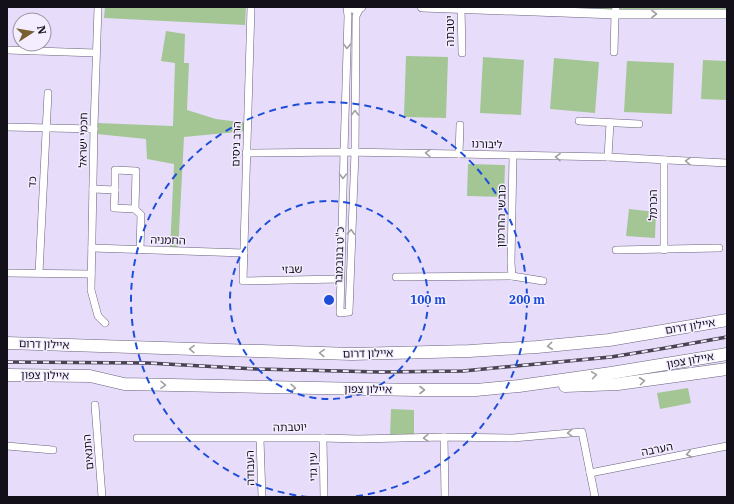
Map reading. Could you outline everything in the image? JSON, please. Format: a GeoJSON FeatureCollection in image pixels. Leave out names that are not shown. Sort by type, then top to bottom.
{"type":"FeatureCollection","features":[{"type":"Feature","properties":{"kind":"highway"},"geometry":{"type":"LineString","coordinates":[[644,334],[727,313]]}},
{"type":"Feature","properties":{"kind":"highway","name":"איילון דרום"},"geometry":{"type":"LineString","coordinates":[[7,342],[26,344],[360,354],[469,351],[537,347],[609,340],[727,320]]}},
{"type":"Feature","properties":{"kind":"highway","name":"איילון צפון"},"geometry":{"type":"LineString","coordinates":[[7,375],[90,376],[124,384],[476,390],[520,386],[679,363],[727,354]]}},
{"type":"Feature","properties":{"kind":"highway"},"geometry":{"type":"LineString","coordinates":[[520,386],[618,384],[727,369]]}},
{"type":"Feature","properties":{"kind":"highway"},"geometry":{"type":"LineString","coordinates":[[7,383],[124,384]]}},
{"type":"Feature","properties":{"kind":"street","name":"חכמי ישראל"},"geometry":{"type":"LineString","coordinates":[[98,7],[91,290],[94,307],[98,316],[105,323]]}},
{"type":"Feature","properties":{"kind":"street","name":"הרב ניסים"},"geometry":{"type":"LineString","coordinates":[[243,281],[251,7]]}},
{"type":"Feature","properties":{"kind":"street"},"geometry":{"type":"LineString","coordinates":[[348,7],[356,9],[361,8]]}},
{"type":"Feature","properties":{"kind":"street","name":"כ\"ט בנובמבר"},"geometry":{"type":"LineString","coordinates":[[348,7],[340,313],[349,312],[355,152],[356,16],[361,8]]}},
{"type":"Feature","properties":{"kind":"street"},"geometry":{"type":"LineString","coordinates":[[422,7],[709,11],[727,14]]}},
{"type":"Feature","properties":{"kind":"street","name":"יטבתה"},"geometry":{"type":"LineString","coordinates":[[461,8],[462,53]]}},
{"type":"Feature","properties":{"kind":"street"},"geometry":{"type":"LineString","coordinates":[[614,9],[614,52]]}},
{"type":"Feature","properties":{"kind":"street"},"geometry":{"type":"LineString","coordinates":[[7,50],[96,53]]}},
{"type":"Feature","properties":{"kind":"street","name":"כד"},"geometry":{"type":"LineString","coordinates":[[39,273],[48,93]]}},
{"type":"Feature","properties":{"kind":"street"},"geometry":{"type":"LineString","coordinates":[[579,121],[639,124]]}},
{"type":"Feature","properties":{"kind":"street"},"geometry":{"type":"LineString","coordinates":[[608,157],[610,123]]}},
{"type":"Feature","properties":{"kind":"street"},"geometry":{"type":"LineString","coordinates":[[459,154],[460,125]]}},
{"type":"Feature","properties":{"kind":"street"},"geometry":{"type":"LineString","coordinates":[[7,127],[94,129]]}},
{"type":"Feature","properties":{"kind":"street","name":"ליבורנו"},"geometry":{"type":"LineString","coordinates":[[246,153],[355,152],[608,157],[727,163]]}},
{"type":"Feature","properties":{"kind":"street","name":"כובשי החרמון"},"geometry":{"type":"LineString","coordinates":[[512,276],[513,156]]}},
{"type":"Feature","properties":{"kind":"street","name":"הכרמל"},"geometry":{"type":"LineString","coordinates":[[664,160],[664,250]]}},
{"type":"Feature","properties":{"kind":"street"},"geometry":{"type":"LineString","coordinates":[[135,209],[136,171],[115,170],[114,208],[135,209],[141,215],[140,250]]}},
{"type":"Feature","properties":{"kind":"street"},"geometry":{"type":"LineString","coordinates":[[93,189],[115,190]]}},
{"type":"Feature","properties":{"kind":"street","name":"החמניה"},"geometry":{"type":"LineString","coordinates":[[92,248],[244,253]]}},
{"type":"Feature","properties":{"kind":"street"},"geometry":{"type":"LineString","coordinates":[[616,250],[719,248]]}},
{"type":"Feature","properties":{"kind":"street"},"geometry":{"type":"LineString","coordinates":[[7,273],[91,274]]}},
{"type":"Feature","properties":{"kind":"street"},"geometry":{"type":"LineString","coordinates":[[396,277],[512,276],[543,281]]}},
{"type":"Feature","properties":{"kind":"street","name":"שבזי"},"geometry":{"type":"LineString","coordinates":[[243,281],[340,279]]}},
{"type":"Feature","properties":{"kind":"street","name":"התנאים"},"geometry":{"type":"LineString","coordinates":[[95,405],[102,497]]}},
{"type":"Feature","properties":{"kind":"street","name":"יוטבתה"},"geometry":{"type":"LineString","coordinates":[[137,438],[513,438],[582,432],[590,473]]}},
{"type":"Feature","properties":{"kind":"street"},"geometry":{"type":"LineString","coordinates":[[444,437],[445,497]]}},
{"type":"Feature","properties":{"kind":"street","name":"עין גדי"},"geometry":{"type":"LineString","coordinates":[[323,438],[324,497]]}},
{"type":"Feature","properties":{"kind":"street","name":"העבודה"},"geometry":{"type":"LineString","coordinates":[[260,439],[262,497]]}},
{"type":"Feature","properties":{"kind":"street"},"geometry":{"type":"LineString","coordinates":[[7,446],[53,450]]}},
{"type":"Feature","properties":{"kind":"street","name":"הערבה"},"geometry":{"type":"LineString","coordinates":[[590,473],[727,446]]}},
{"type":"Feature","properties":{"kind":"street"},"geometry":{"type":"LineString","coordinates":[[590,473],[595,497]]}},
{"type":"Feature","properties":{"kind":"green space"},"geometry":{"type":"Polygon","coordinates":[[[105,7],[246,7],[245,25],[104,18],[105,7]]]}},
{"type":"Feature","properties":{"kind":"green space"},"geometry":{"type":"Polygon","coordinates":[[[422,7],[727,7],[727,14],[422,7]]]}},
{"type":"Feature","properties":{"kind":"green space"},"geometry":{"type":"Polygon","coordinates":[[[166,31],[185,34],[184,63],[189,63],[187,110],[216,119],[247,123],[247,131],[184,137],[178,251],[170,251],[174,164],[147,159],[146,139],[97,134],[97,123],[173,126],[175,63],[161,61],[166,31]]]}},
{"type":"Feature","properties":{"kind":"green space"},"geometry":{"type":"Polygon","coordinates":[[[406,56],[448,57],[446,118],[404,117],[406,56]]]}},
{"type":"Feature","properties":{"kind":"green space"},"geometry":{"type":"Polygon","coordinates":[[[483,57],[524,60],[521,115],[480,113],[483,57]]]}},
{"type":"Feature","properties":{"kind":"green space"},"geometry":{"type":"Polygon","coordinates":[[[554,58],[599,62],[595,113],[550,109],[554,58]]]}},
{"type":"Feature","properties":{"kind":"green space"},"geometry":{"type":"Polygon","coordinates":[[[703,60],[727,61],[727,100],[701,99],[703,60]]]}},
{"type":"Feature","properties":{"kind":"green space"},"geometry":{"type":"Polygon","coordinates":[[[627,61],[674,63],[672,114],[624,112],[627,61]]]}},
{"type":"Feature","properties":{"kind":"green space"},"geometry":{"type":"Polygon","coordinates":[[[468,164],[505,165],[504,197],[467,196],[468,164]]]}},
{"type":"Feature","properties":{"kind":"green space"},"geometry":{"type":"Polygon","coordinates":[[[629,209],[656,212],[655,238],[626,236],[629,209]]]}},
{"type":"Feature","properties":{"kind":"green space"},"geometry":{"type":"Polygon","coordinates":[[[688,388],[691,403],[660,409],[657,393],[688,388]]]}},
{"type":"Feature","properties":{"kind":"green space"},"geometry":{"type":"Polygon","coordinates":[[[391,409],[414,410],[414,438],[390,437],[391,409]]]}},
{"type":"Feature","properties":{"kind":"railway"},"geometry":{"type":"LineString","coordinates":[[7,362],[148,363],[257,369],[380,372],[463,371],[611,357],[727,337]]}}]}
